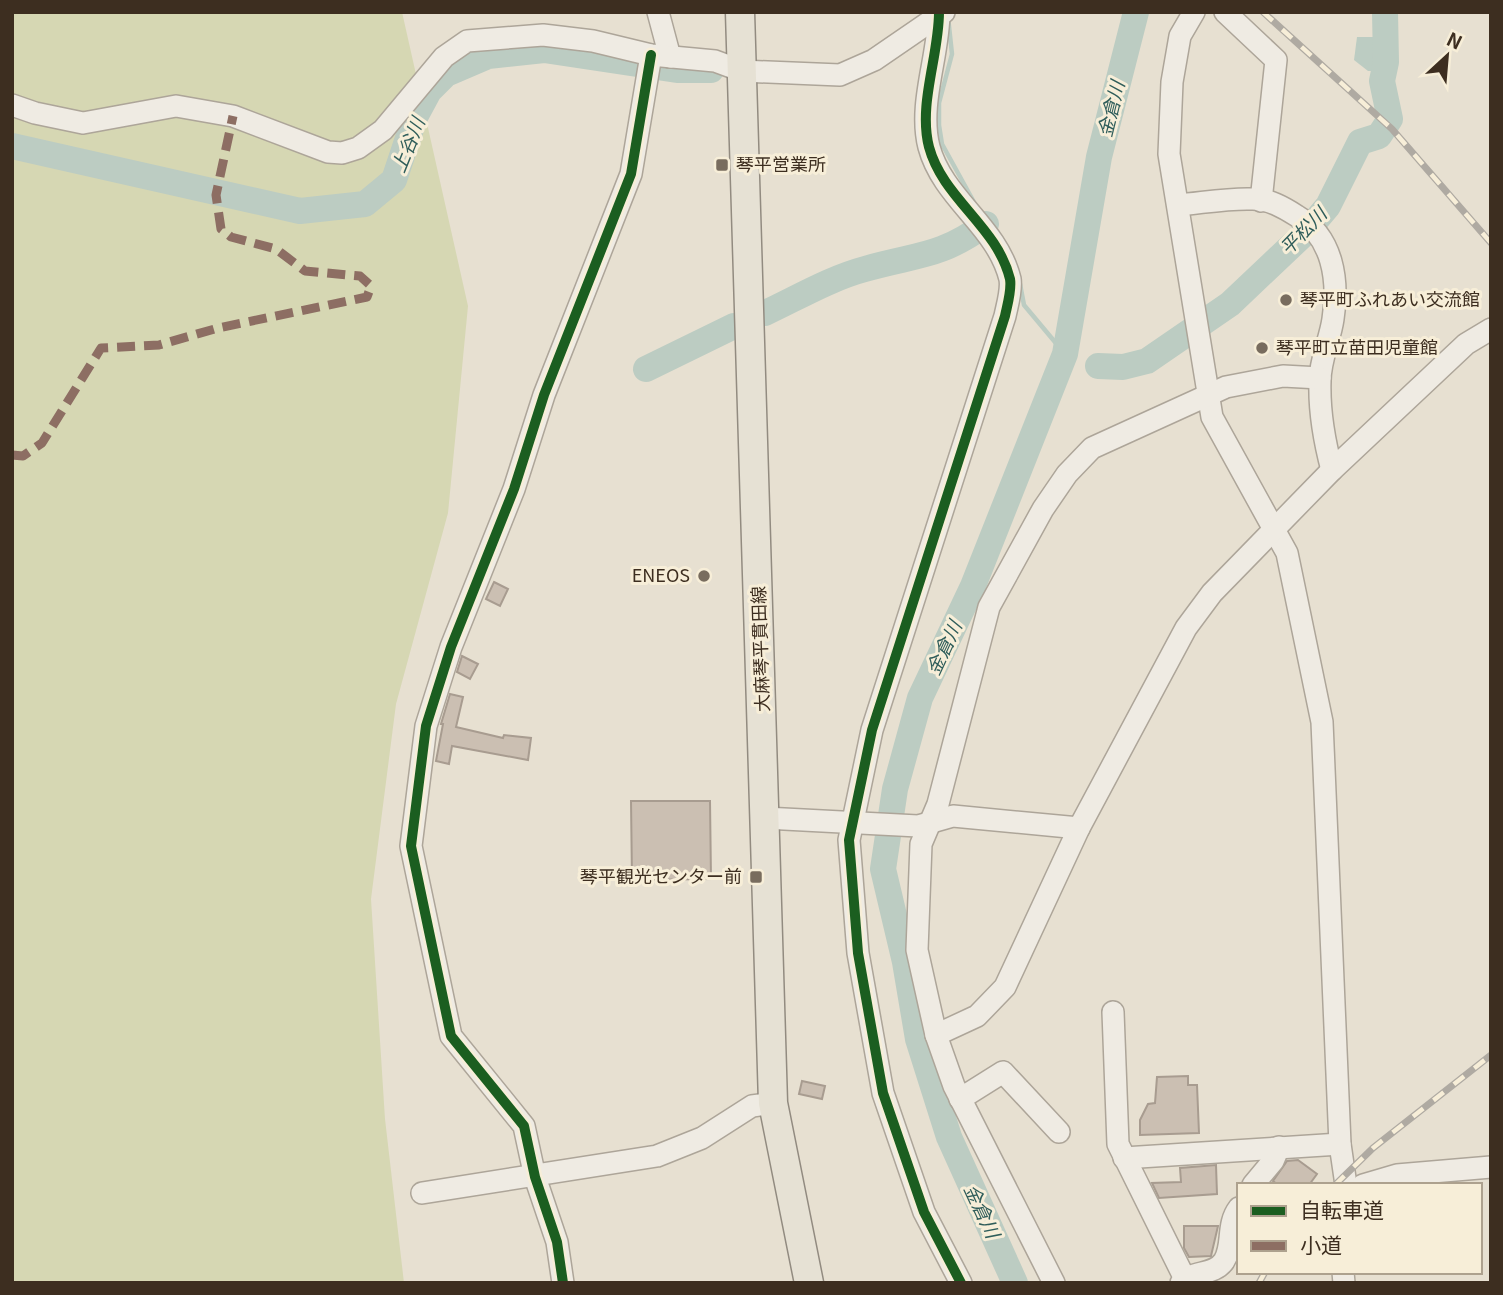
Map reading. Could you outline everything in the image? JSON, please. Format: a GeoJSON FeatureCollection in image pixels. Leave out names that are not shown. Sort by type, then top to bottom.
{"type":"FeatureCollection","features":[{"type":"Feature","properties":{"kind":"main road","name":"大麻琴平貫田線"},"geometry":{"type":"LineString","coordinates":[[740,12],[773,1103],[809,1283]]}},
{"type":"Feature","properties":{"kind":"street"},"geometry":{"type":"LineString","coordinates":[[563,1283],[557,1242],[535,1177],[524,1126],[451,1037],[411,846],[426,726],[451,647],[514,489],[544,395],[631,174],[660,56],[657,12]]}},
{"type":"Feature","properties":{"kind":"street"},"geometry":{"type":"LineString","coordinates":[[1194,12],[1180,36],[1171,82],[1169,154],[1212,417],[1276,527],[1287,553],[1322,722],[1340,1144],[1346,1183]]}},
{"type":"Feature","properties":{"kind":"street"},"geometry":{"type":"LineString","coordinates":[[1225,12],[1276,60],[1261,201]]}},
{"type":"Feature","properties":{"kind":"street"},"geometry":{"type":"LineString","coordinates":[[12,105],[34,113],[83,123],[176,106],[233,116],[328,152],[342,153],[358,148],[383,130],[444,57],[467,41],[543,36],[593,41],[660,56],[715,61],[742,71],[840,75],[874,60],[941,13]]}},
{"type":"Feature","properties":{"kind":"street"},"geometry":{"type":"LineString","coordinates":[[941,13],[927,116],[928,142],[937,172],[995,244],[1010,281],[1005,316],[872,730],[856,822],[849,840],[858,953],[883,1093],[924,1212],[961,1283]]}},
{"type":"Feature","properties":{"kind":"street"},"geometry":{"type":"LineString","coordinates":[[1178,205],[1261,201],[1278,204],[1302,219],[1323,238],[1334,279],[1334,320],[1325,345],[1320,378],[1321,426],[1332,470]]}},
{"type":"Feature","properties":{"kind":"street"},"geometry":{"type":"LineString","coordinates":[[936,1035],[976,1016],[1005,988],[1079,828],[1186,628],[1212,593],[1332,470],[1466,344],[1491,329]]}},
{"type":"Feature","properties":{"kind":"street"},"geometry":{"type":"LineString","coordinates":[[1045,1280],[960,1099],[936,1035],[918,950],[923,826],[937,804],[989,607],[1042,509],[1067,474],[1092,448],[1209,393],[1283,376],[1320,378]]}},
{"type":"Feature","properties":{"kind":"street"},"geometry":{"type":"LineString","coordinates":[[765,818],[923,826],[953,817],[1079,828]]}},
{"type":"Feature","properties":{"kind":"street"},"geometry":{"type":"LineString","coordinates":[[1113,1012],[1118,1144],[1184,1281],[1214,1270],[1223,1262],[1231,1222],[1237,1212]]}},
{"type":"Feature","properties":{"kind":"street"},"geometry":{"type":"LineString","coordinates":[[960,1099],[1003,1072],[1059,1132]]}},
{"type":"Feature","properties":{"kind":"street"},"geometry":{"type":"LineString","coordinates":[[422,1193],[657,1156],[702,1138],[752,1106],[773,1103]]}},
{"type":"Feature","properties":{"kind":"street"},"geometry":{"type":"LineString","coordinates":[[1124,1158],[1340,1144]]}},
{"type":"Feature","properties":{"kind":"street"},"geometry":{"type":"LineString","coordinates":[[1255,1183],[1273,1161],[1279,1147]]}},
{"type":"Feature","properties":{"kind":"street"},"geometry":{"type":"LineString","coordinates":[[1370,1183],[1397,1175],[1491,1167]]}},
{"type":"Feature","properties":{"kind":"green space"},"geometry":{"type":"Polygon","coordinates":[[[12,12],[402,12],[468,306],[448,513],[396,704],[371,899],[385,1119],[404,1283],[12,1283],[12,12]]]}},
{"type":"Feature","properties":{"kind":"shaded area"},"geometry":{"type":"Polygon","coordinates":[[[1357,37],[1376,37],[1374,71],[1368,71],[1354,60],[1357,37]]]}},
{"type":"Feature","properties":{"kind":"building"},"geometry":{"type":"Polygon","coordinates":[[[494,582],[508,589],[500,606],[486,599],[494,582]]]}},
{"type":"Feature","properties":{"kind":"building"},"geometry":{"type":"Polygon","coordinates":[[[462,656],[478,664],[470,679],[457,672],[462,656]]]}},
{"type":"Feature","properties":{"kind":"building"},"geometry":{"type":"Polygon","coordinates":[[[450,694],[463,697],[456,727],[503,738],[504,735],[531,738],[528,760],[452,746],[449,764],[436,761],[441,724],[450,694]]]}},
{"type":"Feature","properties":{"kind":"building"},"geometry":{"type":"Polygon","coordinates":[[[631,801],[710,801],[711,879],[632,880],[631,801]]]}},
{"type":"Feature","properties":{"kind":"building"},"geometry":{"type":"Polygon","coordinates":[[[1188,1076],[1188,1085],[1197,1085],[1199,1133],[1140,1135],[1140,1120],[1148,1104],[1155,1103],[1157,1077],[1188,1076]]]}},
{"type":"Feature","properties":{"kind":"building"},"geometry":{"type":"Polygon","coordinates":[[[802,1081],[825,1086],[822,1099],[799,1094],[802,1081]]]}},
{"type":"Feature","properties":{"kind":"building"},"geometry":{"type":"Polygon","coordinates":[[[1298,1160],[1317,1174],[1310,1183],[1276,1183],[1273,1181],[1287,1161],[1298,1160]]]}},
{"type":"Feature","properties":{"kind":"building"},"geometry":{"type":"Polygon","coordinates":[[[1216,1165],[1217,1194],[1159,1198],[1152,1183],[1181,1182],[1180,1168],[1216,1165]]]}},
{"type":"Feature","properties":{"kind":"building"},"geometry":{"type":"Polygon","coordinates":[[[1184,1226],[1218,1226],[1211,1256],[1189,1257],[1184,1248],[1184,1226]]]}},
{"type":"Feature","properties":{"kind":"waterway","name":"金倉川"},"geometry":{"type":"LineString","coordinates":[[1015,1283],[949,1137],[918,1039],[905,962],[883,869],[895,789],[920,698],[973,586],[1065,354],[1099,157],[1136,12]]}},
{"type":"Feature","properties":{"kind":"waterway","name":"平松川"},"geometry":{"type":"LineString","coordinates":[[1098,366],[1123,367],[1147,361],[1230,304],[1306,232],[1328,206],[1360,142],[1379,136],[1390,119],[1382,81],[1386,62],[1385,12]]}},
{"type":"Feature","properties":{"kind":"waterway"},"geometry":{"type":"LineString","coordinates":[[948,17],[952,54],[939,103],[939,125],[942,144],[975,204]]}},
{"type":"Feature","properties":{"kind":"waterway","name":"上谷川"},"geometry":{"type":"LineString","coordinates":[[12,146],[300,211],[365,204],[394,180],[415,117],[429,91],[446,74],[488,56],[544,50],[677,70],[711,70]]}},
{"type":"Feature","properties":{"kind":"waterway"},"geometry":{"type":"LineString","coordinates":[[765,313],[852,273],[941,249],[986,224]]}},
{"type":"Feature","properties":{"kind":"waterway"},"geometry":{"type":"LineString","coordinates":[[1020,284],[1024,305],[1065,354]]}},
{"type":"Feature","properties":{"kind":"waterway"},"geometry":{"type":"LineString","coordinates":[[646,369],[734,326]]}},
{"type":"Feature","properties":{"kind":"railway"},"geometry":{"type":"LineString","coordinates":[[1263,12],[1392,129],[1491,243]]}},
{"type":"Feature","properties":{"kind":"railway"},"geometry":{"type":"LineString","coordinates":[[1337,1183],[1373,1148],[1491,1055]]}},
{"type":"Feature","properties":{"kind":"railway"},"geometry":{"type":"LineString","coordinates":[[1259,1283],[1264,1274]]}},
{"type":"Feature","properties":{"kind":"marked path"},"geometry":{"type":"LineString","coordinates":[[12,455],[23,456],[42,443],[101,348],[159,345],[218,328],[367,297],[371,286],[360,276],[305,271],[276,249],[231,237],[221,229],[216,195],[233,116]]}},
{"type":"Feature","properties":{"kind":"cycle path"},"geometry":{"type":"LineString","coordinates":[[939,12],[927,97],[926,131],[929,147],[946,182],[994,243],[1010,279],[1010,293],[1005,316],[872,730],[849,840],[858,953],[883,1093],[924,1212],[961,1283]]}},
{"type":"Feature","properties":{"kind":"cycle path"},"geometry":{"type":"LineString","coordinates":[[563,1283],[557,1242],[535,1177],[524,1126],[451,1036],[411,846],[426,726],[451,647],[514,489],[544,395],[631,174],[651,55]]}},
{"type":"Feature","properties":{"kind":"place","name":"琴平営業所"},"geometry":{"type":"Point","coordinates":[722,165]}},
{"type":"Feature","properties":{"kind":"place","name":"琴平町ふれあい交流館"},"geometry":{"type":"Point","coordinates":[1286,300]}},
{"type":"Feature","properties":{"kind":"place","name":"琴平町立苗田児童館"},"geometry":{"type":"Point","coordinates":[1262,348]}},
{"type":"Feature","properties":{"kind":"place","name":"ENEOS"},"geometry":{"type":"Point","coordinates":[704,576]}},
{"type":"Feature","properties":{"kind":"place","name":"琴平観光センター前"},"geometry":{"type":"Point","coordinates":[756,877]}}]}
